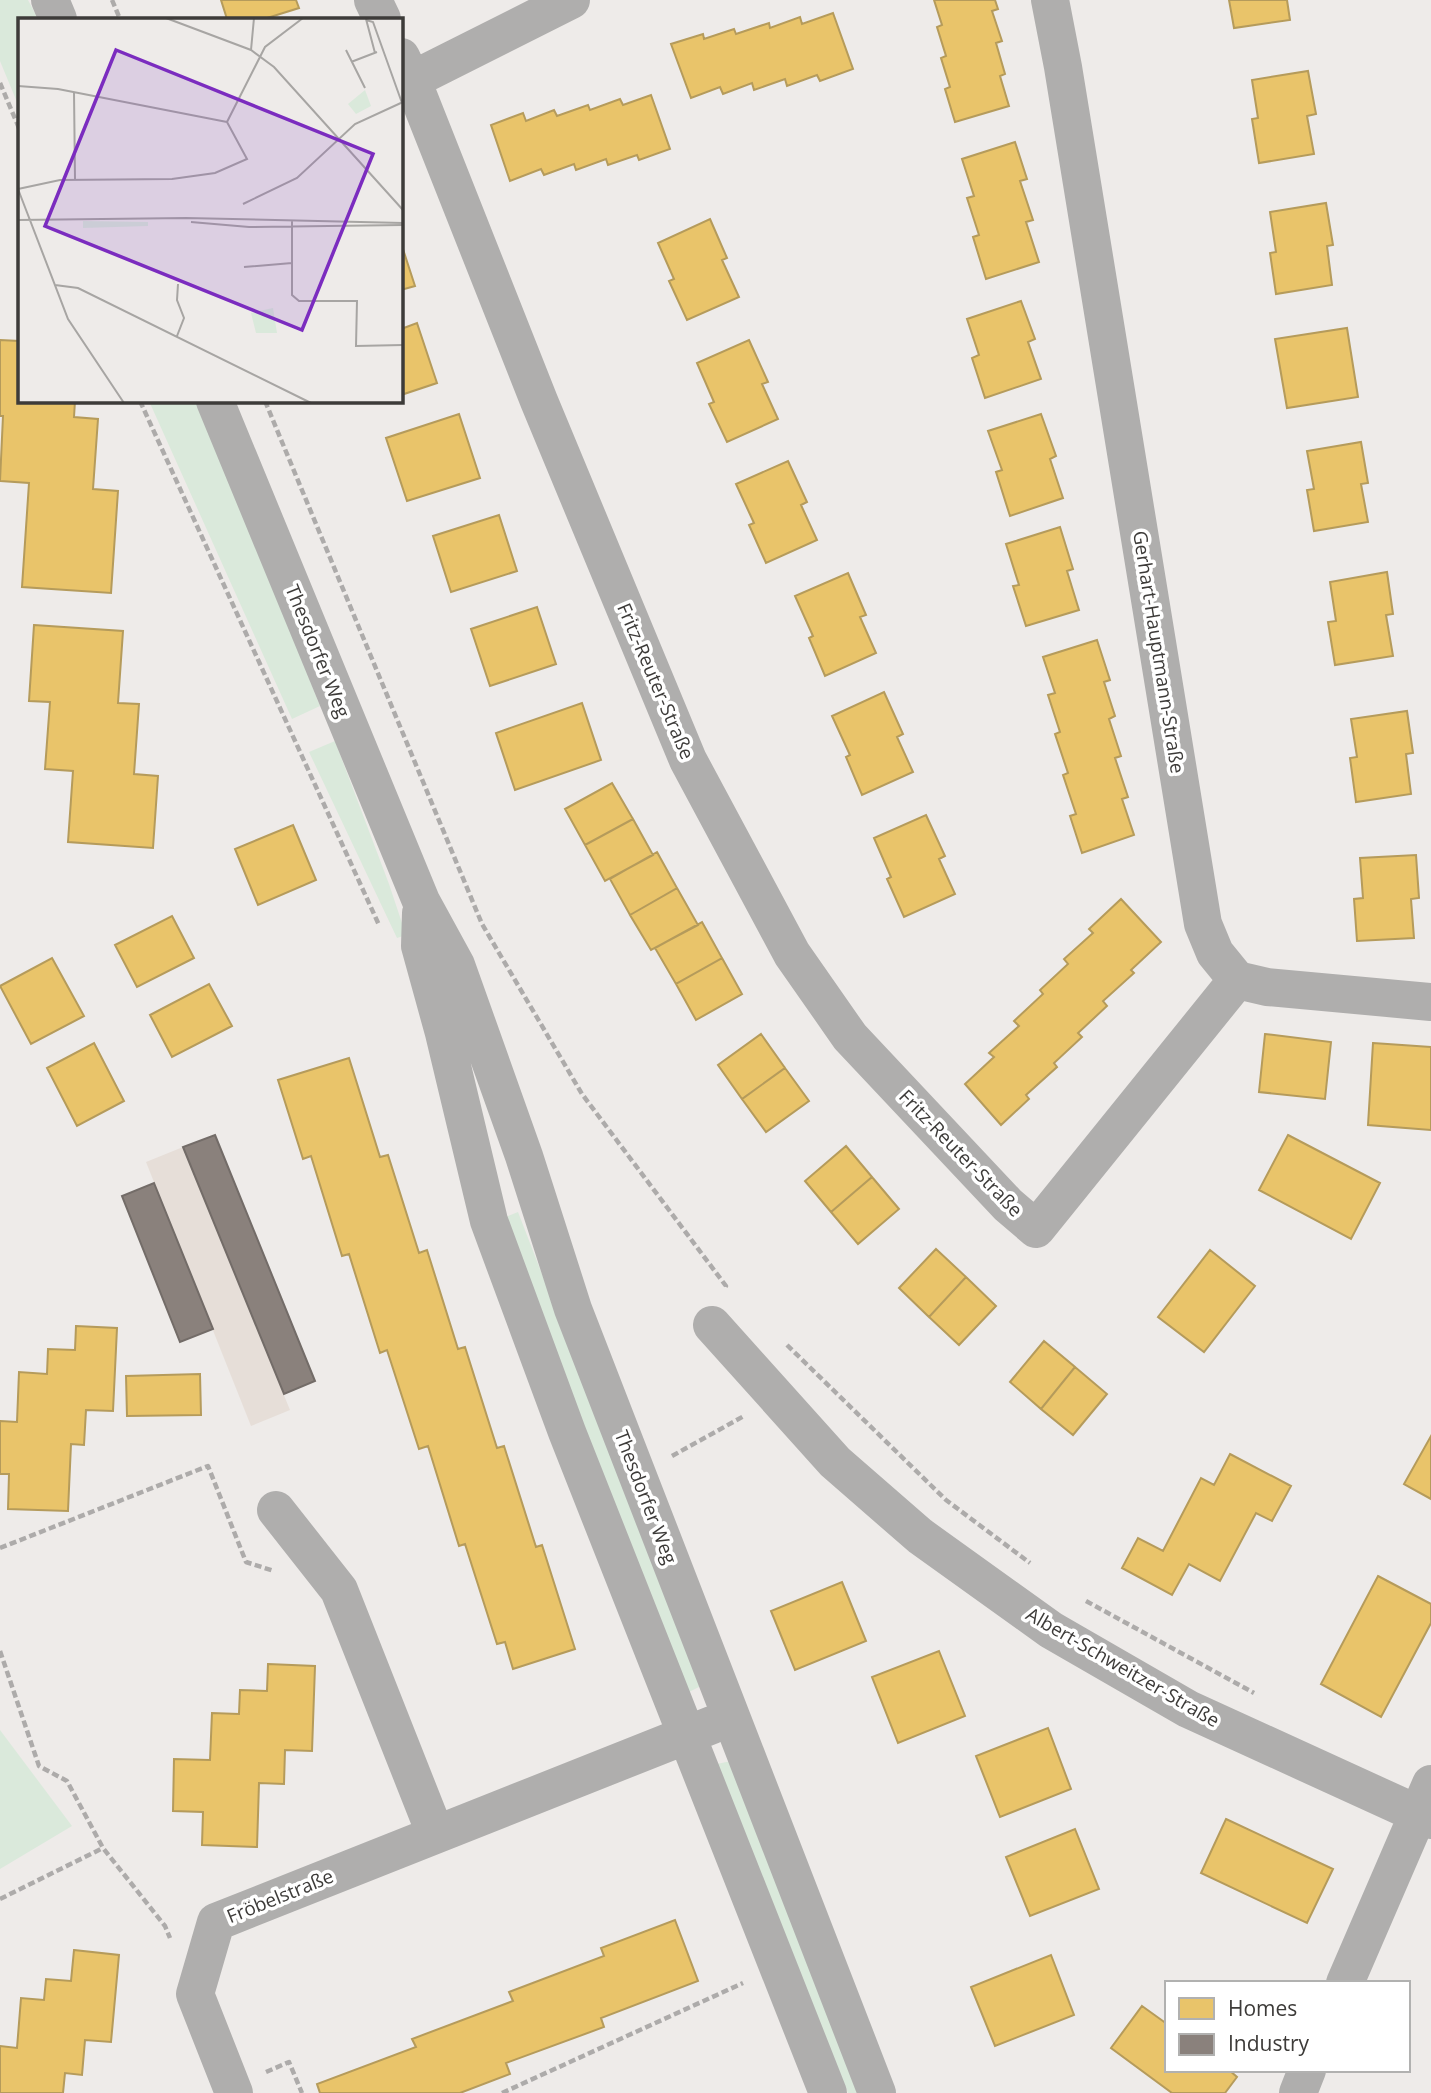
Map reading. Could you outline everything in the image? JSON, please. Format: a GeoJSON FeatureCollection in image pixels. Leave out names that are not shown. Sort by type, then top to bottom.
{"type":"FeatureCollection","features":[{"type":"Feature","properties":{"kind":"street"},"geometry":{"type":"LineString","coordinates":[[50,0],[58,18]]}},
{"type":"Feature","properties":{"kind":"street"},"geometry":{"type":"LineString","coordinates":[[373,0],[382,18]]}},
{"type":"Feature","properties":{"kind":"street"},"geometry":{"type":"LineString","coordinates":[[406,68],[571,0]]}},
{"type":"Feature","properties":{"kind":"street","name":"Gerhart-Hauptmann-Straße"},"geometry":{"type":"LineString","coordinates":[[1050,0],[1203,924],[1215,953],[1237,980]]}},
{"type":"Feature","properties":{"kind":"street","name":"Fritz-Reuter-Straße"},"geometry":{"type":"LineString","coordinates":[[406,68],[539,401],[688,760],[792,954],[850,1037],[1008,1205],[1037,1229],[1237,980]]}},
{"type":"Feature","properties":{"kind":"street","name":"Thesdorfer Weg"},"geometry":{"type":"LineString","coordinates":[[215,402],[421,901],[456,965],[524,1156],[573,1309],[877,2093]]}},
{"type":"Feature","properties":{"kind":"street","name":"Thesdorfer Weg"},"geometry":{"type":"LineString","coordinates":[[421,901],[420,946],[444,1033],[489,1221],[566,1432],[828,2093]]}},
{"type":"Feature","properties":{"kind":"street"},"geometry":{"type":"LineString","coordinates":[[1237,980],[1267,988],[1431,1002]]}},
{"type":"Feature","properties":{"kind":"street","name":"Albert-Schweitzer-Straße"},"geometry":{"type":"LineString","coordinates":[[712,1325],[835,1462],[920,1536],[1051,1630],[1188,1709],[1426,1806]]}},
{"type":"Feature","properties":{"kind":"street"},"geometry":{"type":"LineString","coordinates":[[276,1510],[338,1590],[435,1833]]}},
{"type":"Feature","properties":{"kind":"street","name":"Fröbelstraße"},"geometry":{"type":"LineString","coordinates":[[195,1994],[216,1922],[731,1718]]}},
{"type":"Feature","properties":{"kind":"street"},"geometry":{"type":"LineString","coordinates":[[1346,1981],[1426,1806]]}},
{"type":"Feature","properties":{"kind":"street"},"geometry":{"type":"LineString","coordinates":[[195,1994],[234,2093]]}},
{"type":"Feature","properties":{"kind":"street"},"geometry":{"type":"LineString","coordinates":[[1298,2093],[1306,2072]]}},
{"type":"Feature","properties":{"kind":"path"},"geometry":{"type":"LineString","coordinates":[[113,0],[120,18]]}},
{"type":"Feature","properties":{"kind":"path"},"geometry":{"type":"LineString","coordinates":[[0,83],[18,126]]}},
{"type":"Feature","properties":{"kind":"path"},"geometry":{"type":"LineString","coordinates":[[140,402],[383,933]]}},
{"type":"Feature","properties":{"kind":"path"},"geometry":{"type":"LineString","coordinates":[[265,402],[482,924],[582,1094],[736,1296]]}},
{"type":"Feature","properties":{"kind":"path"},"geometry":{"type":"LineString","coordinates":[[712,1325],[726,1286]]}},
{"type":"Feature","properties":{"kind":"path"},"geometry":{"type":"LineString","coordinates":[[786,1344],[946,1500],[1036,1567]]}},
{"type":"Feature","properties":{"kind":"path"},"geometry":{"type":"LineString","coordinates":[[662,1462],[777,1397]]}},
{"type":"Feature","properties":{"kind":"path"},"geometry":{"type":"LineString","coordinates":[[0,1548],[208,1466],[246,1562],[338,1590]]}},
{"type":"Feature","properties":{"kind":"path"},"geometry":{"type":"LineString","coordinates":[[1081,1598],[1266,1699]]}},
{"type":"Feature","properties":{"kind":"path"},"geometry":{"type":"LineString","coordinates":[[0,1651],[38,1766],[67,1782],[103,1848],[165,1926],[195,1994]]}},
{"type":"Feature","properties":{"kind":"path"},"geometry":{"type":"LineString","coordinates":[[0,1899],[103,1848]]}},
{"type":"Feature","properties":{"kind":"path"},"geometry":{"type":"LineString","coordinates":[[502,2093],[779,1969]]}},
{"type":"Feature","properties":{"kind":"shaded area"},"geometry":{"type":"Polygon","coordinates":[[[183,1147],[290,1410],[251,1426],[146,1162],[183,1147]]]}},
{"type":"Feature","properties":{"kind":"green space"},"geometry":{"type":"Polygon","coordinates":[[[0,0],[28,0],[37,18],[18,18],[18,105],[0,61],[0,0]]]}},
{"type":"Feature","properties":{"kind":"green space"},"geometry":{"type":"Polygon","coordinates":[[[149,402],[199,402],[320,706],[292,719],[149,402]]]}},
{"type":"Feature","properties":{"kind":"green space"},"geometry":{"type":"Polygon","coordinates":[[[335,741],[406,935],[397,938],[309,752],[335,741]]]}},
{"type":"Feature","properties":{"kind":"green space"},"geometry":{"type":"Polygon","coordinates":[[[518,1212],[701,1686],[687,1693],[503,1218],[518,1212]]]}},
{"type":"Feature","properties":{"kind":"green space"},"geometry":{"type":"Polygon","coordinates":[[[0,1730],[72,1826],[0,1869],[0,1730]]]}},
{"type":"Feature","properties":{"kind":"green space"},"geometry":{"type":"Polygon","coordinates":[[[731,1761],[862,2093],[848,2093],[717,1764],[731,1761]]]}},
{"type":"Feature","properties":{"kind":"building: Homes"},"geometry":{"type":"Polygon","coordinates":[[[221,0],[296,0],[299,8],[267,18],[227,18],[221,0]]]}},
{"type":"Feature","properties":{"kind":"building: Homes"},"geometry":{"type":"Polygon","coordinates":[[[934,0],[995,0],[998,9],[992,11],[1002,41],[996,43],[1005,74],[1000,76],[1009,106],[955,122],[945,89],[950,87],[941,58],[946,56],[937,27],[942,25],[934,0]]]}},
{"type":"Feature","properties":{"kind":"building: Homes"},"geometry":{"type":"Polygon","coordinates":[[[1229,0],[1287,0],[1290,20],[1234,28],[1229,0]]]}},
{"type":"Feature","properties":{"kind":"building: Homes"},"geometry":{"type":"Polygon","coordinates":[[[833,13],[853,69],[820,81],[817,75],[787,86],[785,79],[754,90],[752,83],[723,94],[720,87],[691,98],[671,44],[703,34],[704,39],[734,29],[736,34],[769,23],[770,28],[800,17],[802,24],[833,13]]]}},
{"type":"Feature","properties":{"kind":"building: Homes"},"geometry":{"type":"Polygon","coordinates":[[[1308,71],[1316,114],[1307,116],[1314,154],[1259,163],[1252,119],[1258,118],[1252,80],[1308,71]]]}},
{"type":"Feature","properties":{"kind":"building: Homes"},"geometry":{"type":"Polygon","coordinates":[[[651,95],[670,149],[639,160],[637,155],[608,165],[606,159],[576,170],[574,164],[544,175],[541,169],[510,181],[491,125],[523,113],[526,121],[554,110],[557,116],[588,105],[590,110],[620,99],[623,105],[651,95]]]}},
{"type":"Feature","properties":{"kind":"building: Homes"},"geometry":{"type":"Polygon","coordinates":[[[1015,142],[1027,179],[1020,181],[1033,220],[1026,222],[1039,262],[986,279],[973,237],[979,235],[967,198],[974,196],[962,159],[1015,142]]]}},
{"type":"Feature","properties":{"kind":"building: Homes"},"geometry":{"type":"Polygon","coordinates":[[[1326,203],[1333,245],[1327,246],[1332,285],[1276,294],[1270,253],[1276,252],[1270,212],[1326,203]]]}},
{"type":"Feature","properties":{"kind":"building: Homes"},"geometry":{"type":"Polygon","coordinates":[[[710,219],[727,258],[722,260],[739,297],[687,320],[669,281],[674,279],[658,243],[710,219]]]}},
{"type":"Feature","properties":{"kind":"building: Homes"},"geometry":{"type":"Polygon","coordinates":[[[402,246],[415,286],[402,290],[402,246]]]}},
{"type":"Feature","properties":{"kind":"building: Homes"},"geometry":{"type":"Polygon","coordinates":[[[1021,301],[1035,339],[1028,342],[1041,379],[985,398],[972,358],[979,355],[967,319],[1021,301]]]}},
{"type":"Feature","properties":{"kind":"building: Homes"},"geometry":{"type":"Polygon","coordinates":[[[417,323],[437,383],[402,395],[402,329],[417,323]]]}},
{"type":"Feature","properties":{"kind":"building: Homes"},"geometry":{"type":"Polygon","coordinates":[[[1347,328],[1358,397],[1287,408],[1275,339],[1347,328]]]}},
{"type":"Feature","properties":{"kind":"building: Homes"},"geometry":{"type":"Polygon","coordinates":[[[0,340],[18,341],[18,402],[75,402],[74,417],[98,419],[93,489],[118,491],[111,593],[22,587],[29,483],[0,481],[3,416],[0,416],[0,340]]]}},
{"type":"Feature","properties":{"kind":"building: Homes"},"geometry":{"type":"Polygon","coordinates":[[[749,340],[768,382],[762,384],[778,419],[727,442],[709,404],[714,402],[697,363],[749,340]]]}},
{"type":"Feature","properties":{"kind":"building: Homes"},"geometry":{"type":"Polygon","coordinates":[[[459,414],[480,478],[407,501],[386,438],[459,414]]]}},
{"type":"Feature","properties":{"kind":"building: Homes"},"geometry":{"type":"Polygon","coordinates":[[[1041,414],[1056,456],[1050,459],[1063,498],[1010,516],[996,472],[1002,470],[988,431],[1041,414]]]}},
{"type":"Feature","properties":{"kind":"building: Homes"},"geometry":{"type":"Polygon","coordinates":[[[1361,442],[1368,483],[1361,484],[1368,522],[1314,531],[1307,490],[1314,489],[1307,451],[1361,442]]]}},
{"type":"Feature","properties":{"kind":"building: Homes"},"geometry":{"type":"Polygon","coordinates":[[[788,461],[807,502],[801,505],[817,540],[766,563],[749,525],[754,523],[736,484],[788,461]]]}},
{"type":"Feature","properties":{"kind":"building: Homes"},"geometry":{"type":"Polygon","coordinates":[[[499,515],[517,571],[451,592],[433,536],[499,515]]]}},
{"type":"Feature","properties":{"kind":"building: Homes"},"geometry":{"type":"Polygon","coordinates":[[[1060,527],[1073,569],[1067,571],[1079,610],[1026,626],[1013,586],[1019,585],[1006,544],[1060,527]]]}},
{"type":"Feature","properties":{"kind":"building: Homes"},"geometry":{"type":"Polygon","coordinates":[[[1387,572],[1393,614],[1386,615],[1393,656],[1335,665],[1328,622],[1336,621],[1330,582],[1387,572]]]}},
{"type":"Feature","properties":{"kind":"building: Homes"},"geometry":{"type":"Polygon","coordinates":[[[848,573],[866,615],[860,617],[876,653],[825,676],[809,638],[813,636],[795,596],[848,573]]]}},
{"type":"Feature","properties":{"kind":"building: Homes"},"geometry":{"type":"Polygon","coordinates":[[[537,607],[556,664],[490,686],[471,629],[537,607]]]}},
{"type":"Feature","properties":{"kind":"building: Homes"},"geometry":{"type":"Polygon","coordinates":[[[34,625],[123,631],[118,703],[139,704],[134,774],[158,776],[153,848],[68,842],[73,771],[45,769],[50,702],[29,701],[34,625]]]}},
{"type":"Feature","properties":{"kind":"building: Homes"},"geometry":{"type":"Polygon","coordinates":[[[1097,640],[1110,680],[1104,682],[1115,716],[1109,719],[1121,756],[1115,758],[1128,797],[1122,799],[1134,835],[1082,853],[1070,816],[1076,814],[1063,775],[1068,773],[1055,734],[1060,732],[1048,695],[1055,693],[1043,657],[1097,640]]]}},
{"type":"Feature","properties":{"kind":"building: Homes"},"geometry":{"type":"Polygon","coordinates":[[[884,692],[903,734],[897,737],[913,772],[862,795],[846,757],[850,755],[832,716],[884,692]]]}},
{"type":"Feature","properties":{"kind":"building: Homes"},"geometry":{"type":"Polygon","coordinates":[[[582,703],[601,760],[515,790],[496,733],[582,703]]]}},
{"type":"Feature","properties":{"kind":"building: Homes"},"geometry":{"type":"Polygon","coordinates":[[[1407,711],[1413,753],[1406,754],[1411,794],[1356,802],[1350,758],[1357,757],[1351,719],[1407,711]]]}},
{"type":"Feature","properties":{"kind":"building: Homes"},"geometry":{"type":"Polygon","coordinates":[[[612,783],[633,819],[585,845],[565,809],[612,783]]]}},
{"type":"Feature","properties":{"kind":"building: Homes"},"geometry":{"type":"Polygon","coordinates":[[[926,815],[945,856],[939,859],[955,894],[904,917],[887,879],[891,877],[874,838],[926,815]]]}},
{"type":"Feature","properties":{"kind":"building: Homes"},"geometry":{"type":"Polygon","coordinates":[[[633,819],[653,855],[605,881],[585,845],[633,819]]]}},
{"type":"Feature","properties":{"kind":"building: Homes"},"geometry":{"type":"Polygon","coordinates":[[[293,825],[316,880],[258,905],[235,849],[293,825]]]}},
{"type":"Feature","properties":{"kind":"building: Homes"},"geometry":{"type":"Polygon","coordinates":[[[657,852],[677,888],[630,915],[610,879],[657,852]]]}},
{"type":"Feature","properties":{"kind":"building: Homes"},"geometry":{"type":"Polygon","coordinates":[[[1416,855],[1419,898],[1411,899],[1414,938],[1357,941],[1354,899],[1363,898],[1360,858],[1416,855]]]}},
{"type":"Feature","properties":{"kind":"building: Homes"},"geometry":{"type":"Polygon","coordinates":[[[677,888],[698,925],[651,950],[630,915],[677,888]]]}},
{"type":"Feature","properties":{"kind":"building: Homes"},"geometry":{"type":"Polygon","coordinates":[[[1121,899],[1161,942],[1131,970],[1134,973],[1103,1001],[1107,1006],[1078,1033],[1082,1037],[1054,1063],[1057,1067],[1026,1095],[1029,1099],[1001,1125],[965,1084],[994,1057],[989,1053],[1019,1026],[1014,1021],[1043,994],[1040,990],[1068,964],[1064,959],[1093,933],[1089,929],[1121,899]]]}},
{"type":"Feature","properties":{"kind":"building: Homes"},"geometry":{"type":"Polygon","coordinates":[[[172,916],[194,958],[137,987],[115,945],[172,916]]]}},
{"type":"Feature","properties":{"kind":"building: Homes"},"geometry":{"type":"Polygon","coordinates":[[[702,922],[722,958],[676,984],[655,948],[702,922]]]}},
{"type":"Feature","properties":{"kind":"building: Homes"},"geometry":{"type":"Polygon","coordinates":[[[52,958],[84,1016],[31,1044],[0,986],[52,958]]]}},
{"type":"Feature","properties":{"kind":"building: Homes"},"geometry":{"type":"Polygon","coordinates":[[[722,958],[742,994],[696,1020],[676,984],[722,958]]]}},
{"type":"Feature","properties":{"kind":"building: Homes"},"geometry":{"type":"Polygon","coordinates":[[[209,984],[232,1026],[172,1057],[150,1015],[209,984]]]}},
{"type":"Feature","properties":{"kind":"building: Homes"},"geometry":{"type":"Polygon","coordinates":[[[761,1034],[785,1068],[742,1099],[718,1065],[761,1034]]]}},
{"type":"Feature","properties":{"kind":"building: Homes"},"geometry":{"type":"Polygon","coordinates":[[[1265,1034],[1331,1042],[1325,1099],[1259,1092],[1265,1034]]]}},
{"type":"Feature","properties":{"kind":"building: Homes"},"geometry":{"type":"Polygon","coordinates":[[[94,1043],[124,1101],[77,1126],[47,1068],[94,1043]]]}},
{"type":"Feature","properties":{"kind":"building: Homes"},"geometry":{"type":"Polygon","coordinates":[[[1373,1043],[1431,1047],[1431,1130],[1368,1125],[1373,1043]]]}},
{"type":"Feature","properties":{"kind":"building: Homes"},"geometry":{"type":"Polygon","coordinates":[[[349,1058],[380,1157],[388,1155],[419,1253],[427,1250],[458,1349],[465,1347],[497,1448],[504,1446],[536,1547],[542,1545],[575,1649],[513,1669],[505,1642],[497,1644],[465,1544],[459,1546],[428,1446],[419,1449],[387,1350],[380,1353],[349,1254],[342,1256],[311,1156],[303,1159],[278,1080],[349,1058]]]}},
{"type":"Feature","properties":{"kind":"building: Homes"},"geometry":{"type":"Polygon","coordinates":[[[785,1068],[809,1101],[766,1132],[742,1099],[785,1068]]]}},
{"type":"Feature","properties":{"kind":"building: Homes"},"geometry":{"type":"Polygon","coordinates":[[[1288,1135],[1380,1183],[1351,1239],[1259,1190],[1288,1135]]]}},
{"type":"Feature","properties":{"kind":"building: Homes"},"geometry":{"type":"Polygon","coordinates":[[[846,1146],[872,1177],[831,1212],[805,1181],[846,1146]]]}},
{"type":"Feature","properties":{"kind":"building: Homes"},"geometry":{"type":"Polygon","coordinates":[[[872,1177],[899,1209],[858,1244],[831,1212],[872,1177]]]}},
{"type":"Feature","properties":{"kind":"building: Homes"},"geometry":{"type":"Polygon","coordinates":[[[936,1249],[966,1277],[929,1317],[899,1288],[936,1249]]]}},
{"type":"Feature","properties":{"kind":"building: Homes"},"geometry":{"type":"Polygon","coordinates":[[[1210,1250],[1255,1286],[1204,1352],[1158,1317],[1210,1250]]]}},
{"type":"Feature","properties":{"kind":"building: Homes"},"geometry":{"type":"Polygon","coordinates":[[[966,1277],[996,1306],[959,1345],[929,1317],[966,1277]]]}},
{"type":"Feature","properties":{"kind":"building: Homes"},"geometry":{"type":"Polygon","coordinates":[[[76,1326],[117,1328],[113,1411],[86,1410],[84,1445],[71,1444],[68,1511],[8,1509],[9,1474],[0,1474],[0,1421],[17,1422],[19,1372],[47,1374],[48,1349],[75,1350],[76,1326]]]}},
{"type":"Feature","properties":{"kind":"building: Homes"},"geometry":{"type":"Polygon","coordinates":[[[1044,1341],[1075,1367],[1041,1409],[1010,1382],[1044,1341]]]}},
{"type":"Feature","properties":{"kind":"building: Homes"},"geometry":{"type":"Polygon","coordinates":[[[1075,1367],[1107,1394],[1073,1435],[1041,1409],[1075,1367]]]}},
{"type":"Feature","properties":{"kind":"building: Homes"},"geometry":{"type":"Polygon","coordinates":[[[200,1374],[201,1415],[127,1416],[126,1376],[200,1374]]]}},
{"type":"Feature","properties":{"kind":"building: Homes"},"geometry":{"type":"Polygon","coordinates":[[[1431,1436],[1431,1499],[1404,1484],[1431,1436]]]}},
{"type":"Feature","properties":{"kind":"building: Homes"},"geometry":{"type":"Polygon","coordinates":[[[1230,1454],[1291,1486],[1272,1521],[1256,1513],[1220,1581],[1189,1564],[1172,1595],[1122,1568],[1138,1538],[1163,1551],[1201,1478],[1214,1485],[1230,1454]]]}},
{"type":"Feature","properties":{"kind":"building: Homes"},"geometry":{"type":"Polygon","coordinates":[[[1378,1576],[1431,1604],[1431,1623],[1381,1717],[1321,1684],[1378,1576]]]}},
{"type":"Feature","properties":{"kind":"building: Homes"},"geometry":{"type":"Polygon","coordinates":[[[842,1582],[866,1641],[795,1670],[771,1611],[842,1582]]]}},
{"type":"Feature","properties":{"kind":"building: Homes"},"geometry":{"type":"Polygon","coordinates":[[[939,1651],[965,1716],[898,1743],[872,1677],[939,1651]]]}},
{"type":"Feature","properties":{"kind":"building: Homes"},"geometry":{"type":"Polygon","coordinates":[[[268,1664],[315,1666],[312,1751],[285,1750],[284,1784],[259,1783],[257,1847],[202,1845],[203,1812],[173,1811],[174,1759],[210,1760],[212,1713],[239,1714],[240,1690],[267,1691],[268,1664]]]}},
{"type":"Feature","properties":{"kind":"building: Homes"},"geometry":{"type":"Polygon","coordinates":[[[1048,1728],[1071,1789],[1000,1817],[976,1756],[1048,1728]]]}},
{"type":"Feature","properties":{"kind":"building: Homes"},"geometry":{"type":"Polygon","coordinates":[[[1226,1819],[1333,1869],[1307,1923],[1201,1873],[1226,1819]]]}},
{"type":"Feature","properties":{"kind":"building: Homes"},"geometry":{"type":"Polygon","coordinates":[[[1075,1829],[1099,1889],[1030,1916],[1006,1857],[1075,1829]]]}},
{"type":"Feature","properties":{"kind":"building: Homes"},"geometry":{"type":"Polygon","coordinates":[[[675,1920],[698,1981],[601,2018],[604,2027],[506,2063],[510,2074],[460,2093],[320,2093],[317,2084],[416,2047],[412,2039],[513,2001],[509,1992],[604,1956],[601,1948],[675,1920]]]}},
{"type":"Feature","properties":{"kind":"building: Homes"},"geometry":{"type":"Polygon","coordinates":[[[74,1950],[119,1955],[111,2042],[85,2040],[82,2075],[65,2073],[63,2093],[0,2093],[0,2046],[17,2048],[21,1998],[44,2000],[46,1979],[71,1981],[74,1950]]]}},
{"type":"Feature","properties":{"kind":"building: Homes"},"geometry":{"type":"Polygon","coordinates":[[[1051,1955],[1074,2015],[995,2046],[971,1987],[1051,1955]]]}},
{"type":"Feature","properties":{"kind":"building: Homes"},"geometry":{"type":"Polygon","coordinates":[[[1142,2006],[1165,2023],[1165,2072],[1231,2072],[1237,2077],[1225,2093],[1172,2093],[1111,2048],[1142,2006]]]}},
{"type":"Feature","properties":{"kind":"building: Industry"},"geometry":{"type":"Polygon","coordinates":[[[215,1135],[315,1381],[284,1394],[183,1147],[215,1135]]]}},
{"type":"Feature","properties":{"kind":"building: Industry"},"geometry":{"type":"Polygon","coordinates":[[[154,1183],[213,1329],[180,1342],[122,1196],[154,1183]]]}}]}
